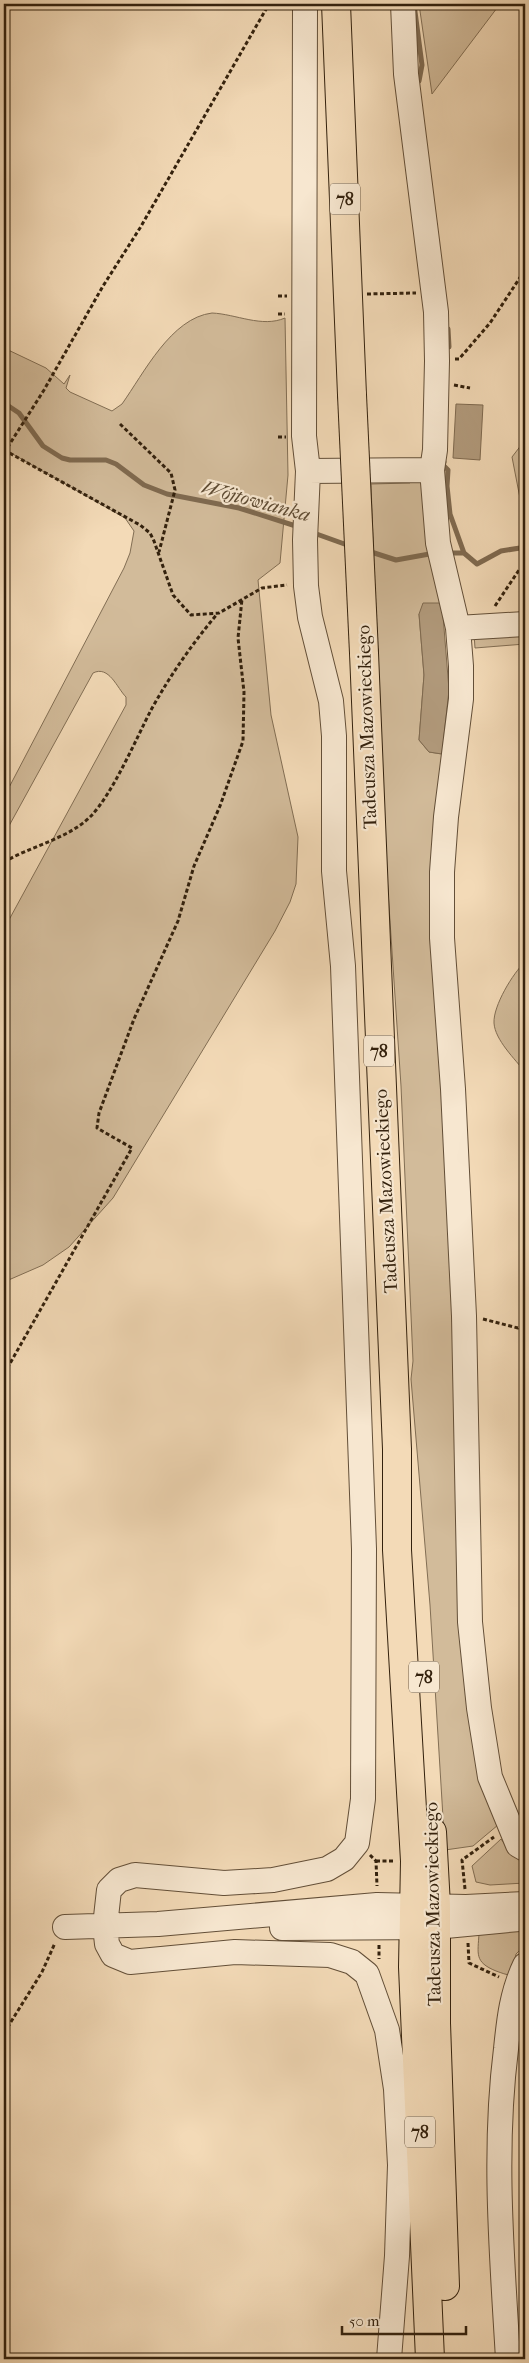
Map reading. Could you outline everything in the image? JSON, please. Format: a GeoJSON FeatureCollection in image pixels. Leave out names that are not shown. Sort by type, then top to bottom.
{"type":"FeatureCollection","features":[{"type":"Feature","properties":{"kind":"main road","name":"Tadeusza Mazowieckiego"},"geometry":{"type":"LineString","coordinates":[[336,4],[397,1449],[397,1550],[425,1916],[436,2023],[447,2359]]}},
{"type":"Feature","properties":{"kind":"main road","name":"Tadeusza Mazowieckiego"},"geometry":{"type":"LineString","coordinates":[[425,1916],[413,1967],[430,2359]]}},
{"type":"Feature","properties":{"kind":"street"},"geometry":{"type":"LineString","coordinates":[[305,4],[304,436],[308,471],[305,529],[306,586],[310,617],[331,700],[334,736],[334,871],[343,966],[364,1550],[363,1799],[357,1843],[344,1860],[327,1869],[273,1880],[224,1883],[134,1875],[120,1880],[109,1890],[104,1926],[107,1944],[114,1955],[130,1962],[235,1952],[330,1955],[352,1962],[369,1978],[387,2030],[396,2089],[400,2165],[397,2256],[389,2359]]}},
{"type":"Feature","properties":{"kind":"street"},"geometry":{"type":"LineString","coordinates":[[403,4],[406,74],[433,292],[437,361],[435,450],[432,470],[440,551],[458,628],[461,699],[446,817],[442,872],[442,938],[453,1089],[464,1316],[470,1622],[479,1708],[490,1776],[518,1845],[525,1849]]}},
{"type":"Feature","properties":{"kind":"street"},"geometry":{"type":"LineString","coordinates":[[308,471],[432,470]]}},
{"type":"Feature","properties":{"kind":"street"},"geometry":{"type":"LineString","coordinates":[[458,628],[525,624]]}},
{"type":"Feature","properties":{"kind":"street"},"geometry":{"type":"LineString","coordinates":[[425,1916],[525,1904]]}},
{"type":"Feature","properties":{"kind":"street"},"geometry":{"type":"LineString","coordinates":[[65,1927],[158,1924],[377,1905],[425,1916],[525,1918]]}},
{"type":"Feature","properties":{"kind":"street"},"geometry":{"type":"LineString","coordinates":[[508,2359],[500,2163],[501,2090],[510,2008],[516,1984],[525,1965]]}},
{"type":"Feature","properties":{"kind":"street"},"geometry":{"type":"LineString","coordinates":[[418,2359],[428,2307]]}},
{"type":"Feature","properties":{"kind":"path"},"geometry":{"type":"LineString","coordinates":[[219,613],[191,615],[182,607],[173,595],[150,533],[140,525],[4,451],[44,390],[269,4]]}},
{"type":"Feature","properties":{"kind":"path"},"geometry":{"type":"LineString","coordinates":[[437,361],[459,359],[490,323],[525,270]]}},
{"type":"Feature","properties":{"kind":"path"},"geometry":{"type":"LineString","coordinates":[[367,294],[433,292]]}},
{"type":"Feature","properties":{"kind":"path"},"geometry":{"type":"LineString","coordinates":[[120,424],[171,473],[175,490],[158,552]]}},
{"type":"Feature","properties":{"kind":"path"},"geometry":{"type":"LineString","coordinates":[[493,627],[496,603],[525,561]]}},
{"type":"Feature","properties":{"kind":"path"},"geometry":{"type":"LineString","coordinates":[[4,862],[20,852],[66,833],[91,816],[108,791],[153,707],[186,652],[219,613],[262,588],[290,585],[306,586]]}},
{"type":"Feature","properties":{"kind":"path"},"geometry":{"type":"LineString","coordinates":[[4,1374],[132,1148],[97,1128],[99,1113],[134,1019],[156,966],[178,921],[194,866],[220,806],[244,740],[244,692],[238,638],[242,599]]}},
{"type":"Feature","properties":{"kind":"path"},"geometry":{"type":"LineString","coordinates":[[464,1316],[493,1320],[518,1328],[525,1324]]}},
{"type":"Feature","properties":{"kind":"path"},"geometry":{"type":"LineString","coordinates":[[4,2033],[42,1972],[65,1927]]}},
{"type":"Feature","properties":{"kind":"shaded area"},"geometry":{"type":"Polygon","coordinates":[[[419,4],[500,4],[432,94],[419,4]]]}},
{"type":"Feature","properties":{"kind":"shaded area"},"geometry":{"type":"Polygon","coordinates":[[[212,313],[267,322],[285,318],[288,475],[280,563],[258,580],[271,715],[298,837],[296,884],[290,902],[275,931],[113,1198],[69,1247],[43,1265],[4,1282],[4,929],[126,705],[126,697],[108,675],[99,671],[93,673],[4,835],[4,797],[124,568],[130,553],[134,531],[125,518],[4,449],[4,348],[46,368],[64,384],[70,375],[66,388],[70,392],[112,411],[122,404],[149,363],[171,336],[197,317],[212,313]]]}},
{"type":"Feature","properties":{"kind":"shaded area"},"geometry":{"type":"Polygon","coordinates":[[[456,404],[483,405],[480,460],[453,458],[456,404]]]}},
{"type":"Feature","properties":{"kind":"shaded area"},"geometry":{"type":"Polygon","coordinates":[[[525,440],[525,524],[512,457],[525,440]]]}},
{"type":"Feature","properties":{"kind":"shaded area"},"geometry":{"type":"Polygon","coordinates":[[[410,477],[424,483],[447,599],[419,614],[424,675],[419,740],[429,752],[442,754],[446,760],[460,1425],[498,1825],[473,1846],[445,1850],[430,1605],[411,1379],[413,1361],[401,1086],[383,816],[371,484],[410,483],[410,477]]]}},
{"type":"Feature","properties":{"kind":"shaded area"},"geometry":{"type":"Polygon","coordinates":[[[423,603],[442,603],[449,690],[442,754],[429,752],[419,740],[424,675],[419,614],[423,603]]]}},
{"type":"Feature","properties":{"kind":"shaded area"},"geometry":{"type":"Polygon","coordinates":[[[525,619],[525,644],[475,648],[473,620],[525,619]]]}},
{"type":"Feature","properties":{"kind":"shaded area"},"geometry":{"type":"Polygon","coordinates":[[[525,962],[525,1072],[502,1043],[494,1023],[500,999],[515,974],[525,962]]]}},
{"type":"Feature","properties":{"kind":"shaded area"},"geometry":{"type":"Polygon","coordinates":[[[501,1839],[513,1856],[525,1863],[525,1883],[490,1885],[476,1882],[472,1866],[501,1839]]]}},
{"type":"Feature","properties":{"kind":"shaded area"},"geometry":{"type":"Polygon","coordinates":[[[525,1927],[525,1945],[516,1954],[511,1975],[489,1968],[481,1961],[478,1952],[479,1933],[525,1927]]]}},
{"type":"Feature","properties":{"kind":"waterway"},"geometry":{"type":"LineString","coordinates":[[414,4],[422,65],[419,81]]}},
{"type":"Feature","properties":{"kind":"waterway"},"geometry":{"type":"LineString","coordinates":[[448,329],[449,347]]}},
{"type":"Feature","properties":{"kind":"waterway","name":"Wójtowianka"},"geometry":{"type":"LineString","coordinates":[[4,403],[19,413],[43,446],[62,458],[70,460],[106,460],[116,464],[144,485],[167,494],[239,508],[299,527]]}},
{"type":"Feature","properties":{"kind":"waterway"},"geometry":{"type":"LineString","coordinates":[[444,462],[443,465],[448,470],[447,486],[450,514],[464,553]]}},
{"type":"Feature","properties":{"kind":"waterway","name":"Wójtowianka"},"geometry":{"type":"LineString","coordinates":[[311,532],[350,546]]}},
{"type":"Feature","properties":{"kind":"waterway","name":"Wójtowianka"},"geometry":{"type":"LineString","coordinates":[[446,553],[464,553],[477,564],[501,551],[520,548]]}},
{"type":"Feature","properties":{"kind":"waterway","name":"Wójtowianka"},"geometry":{"type":"LineString","coordinates":[[368,551],[396,560],[435,553]]}}]}
